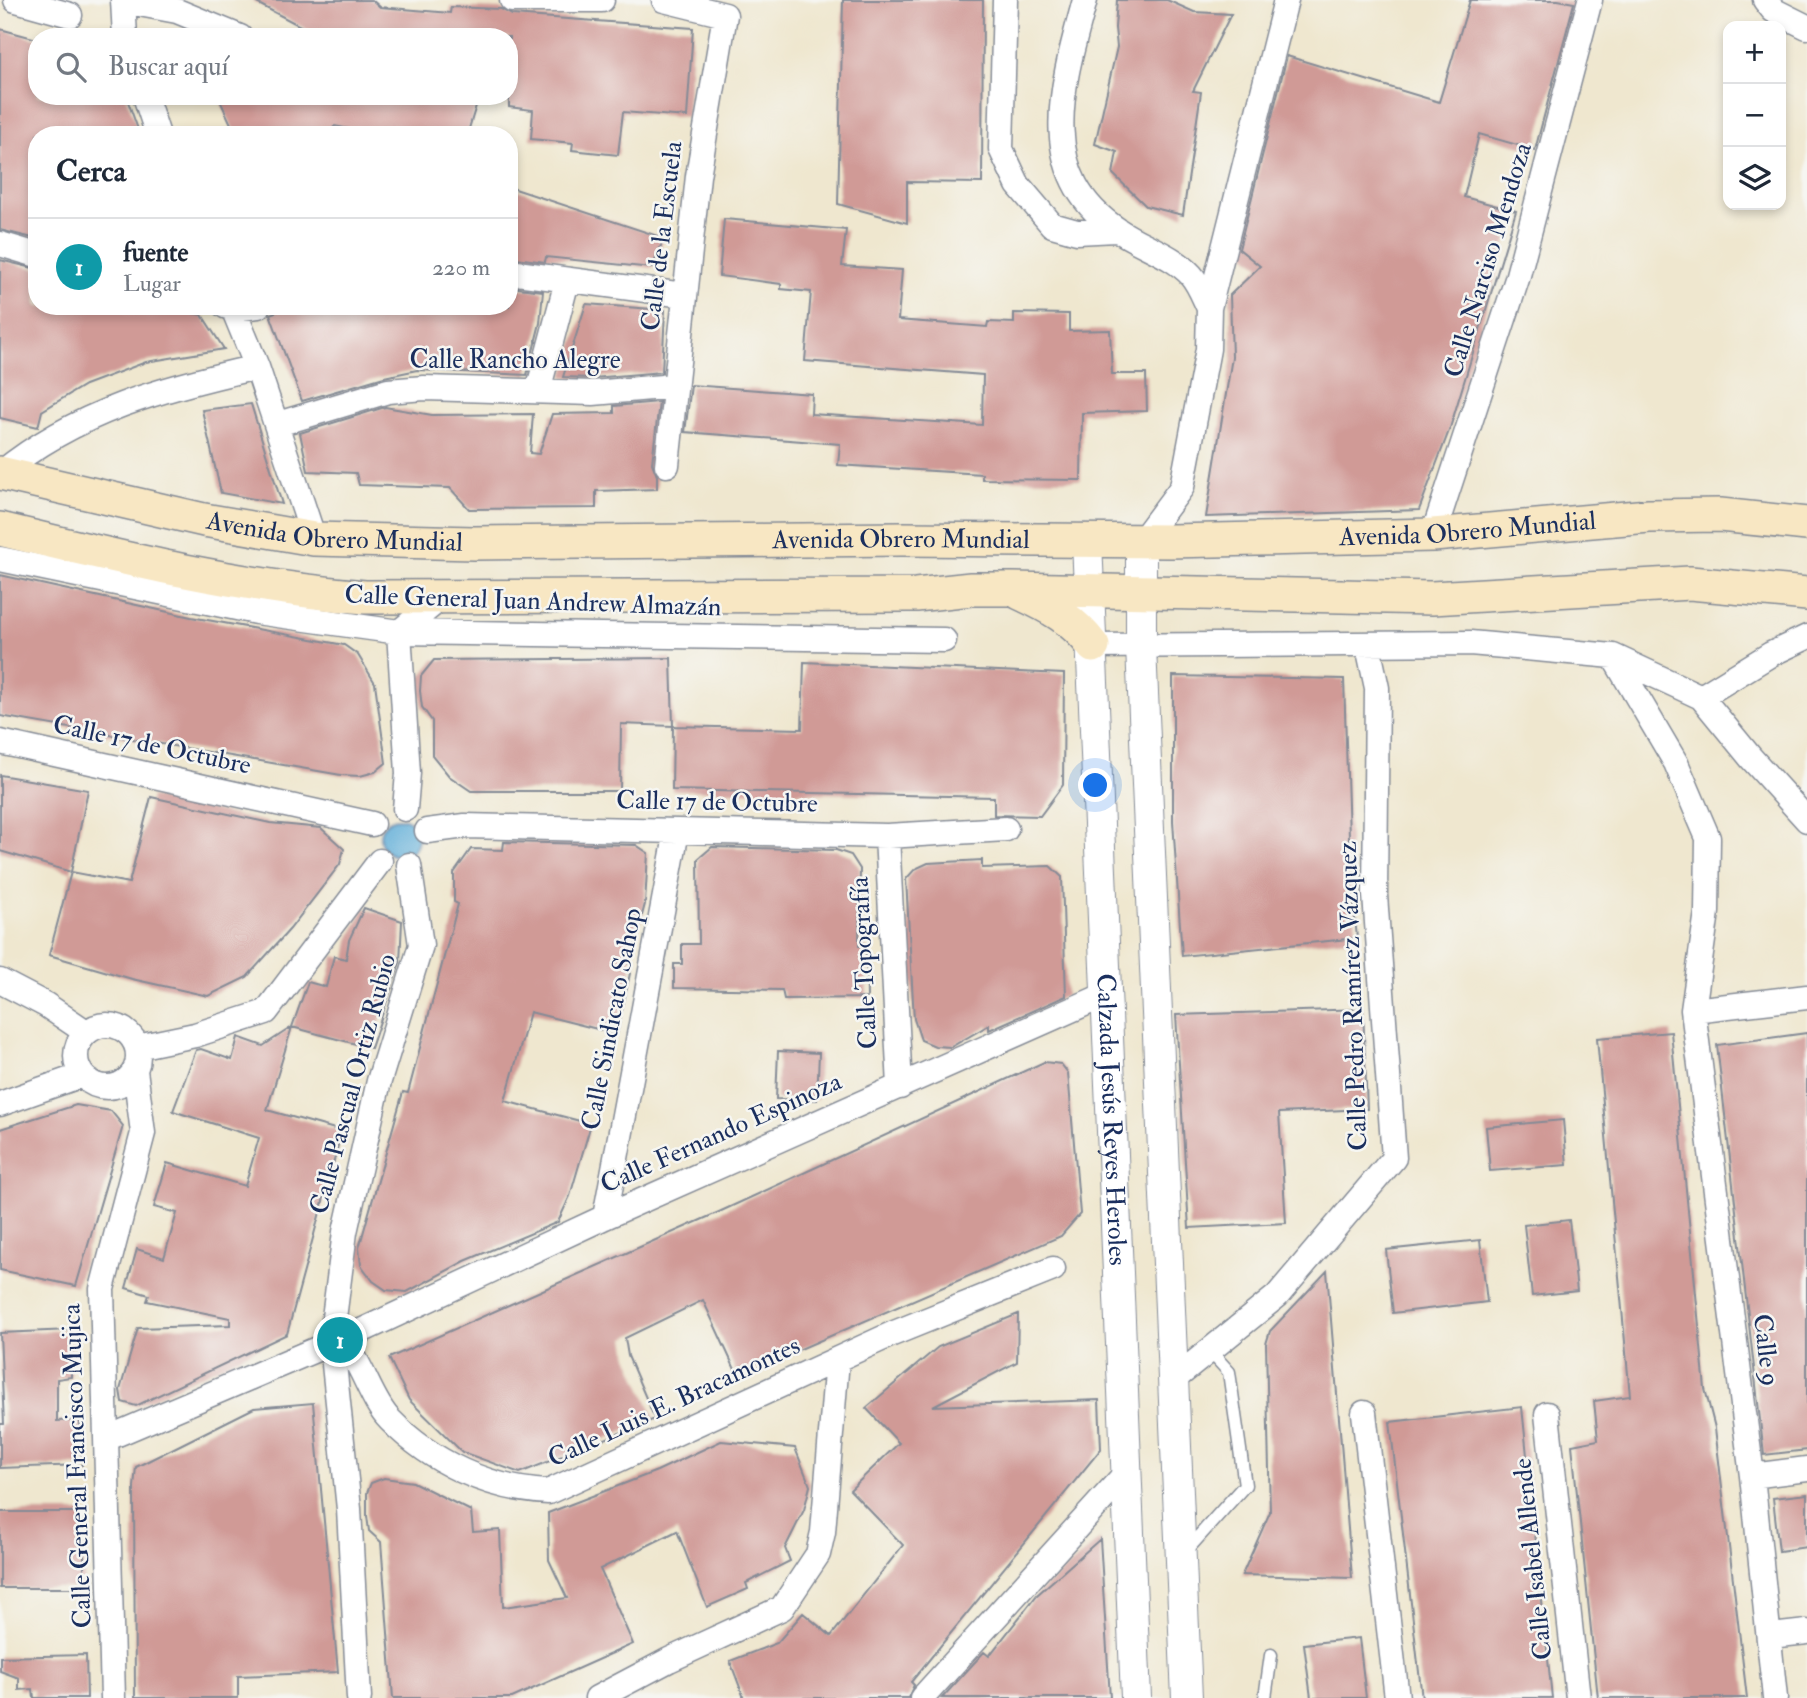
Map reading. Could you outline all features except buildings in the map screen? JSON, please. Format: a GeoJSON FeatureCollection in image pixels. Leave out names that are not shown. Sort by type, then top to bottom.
{"type":"FeatureCollection","features":[{"type":"Feature","properties":{"kind":"main road","name":"Avenida Obrero Mundial"},"geometry":{"type":"LineString","coordinates":[[0,473],[204,520],[314,539],[474,543],[902,539],[1141,542],[1433,535],[1649,516],[1720,515],[1807,524]]}},
{"type":"Feature","properties":{"kind":"main road","name":"Avenida Obrero Mundial"},"geometry":{"type":"LineString","coordinates":[[0,529],[129,559],[296,591],[442,598],[916,596],[1012,589],[1432,598],[1690,583],[1807,594]]}},
{"type":"Feature","properties":{"kind":"main road"},"geometry":{"type":"LineString","coordinates":[[1012,589],[1062,614],[1080,627],[1093,646]]}},
{"type":"Feature","properties":{"kind":"street"},"geometry":{"type":"LineString","coordinates":[[16,0],[70,15]]}},
{"type":"Feature","properties":{"kind":"street"},"geometry":{"type":"LineString","coordinates":[[125,28],[123,0],[177,11],[218,28]]}},
{"type":"Feature","properties":{"kind":"street"},"geometry":{"type":"LineString","coordinates":[[512,0],[602,0]]}},
{"type":"Feature","properties":{"kind":"street","name":"Calle de la Escuela"},"geometry":{"type":"LineString","coordinates":[[664,0],[725,15],[698,176],[667,465]]}},
{"type":"Feature","properties":{"kind":"street"},"geometry":{"type":"LineString","coordinates":[[1005,0],[1000,102],[1001,149],[1018,185],[1052,225],[1077,232],[1116,229]]}},
{"type":"Feature","properties":{"kind":"street"},"geometry":{"type":"LineString","coordinates":[[1085,0],[1069,60],[1059,121],[1062,150],[1080,198],[1116,229],[1167,257],[1191,276],[1209,308]]}},
{"type":"Feature","properties":{"kind":"street"},"geometry":{"type":"LineString","coordinates":[[1141,542],[1182,486],[1208,349],[1209,308],[1286,0]]}},
{"type":"Feature","properties":{"kind":"street","name":"Calle Narciso Mendoza"},"geometry":{"type":"LineString","coordinates":[[1433,535],[1517,279],[1590,0]]}},
{"type":"Feature","properties":{"kind":"street"},"geometry":{"type":"LineString","coordinates":[[1765,0],[1773,10],[1807,27]]}},
{"type":"Feature","properties":{"kind":"street"},"geometry":{"type":"LineString","coordinates":[[148,105],[155,126]]}},
{"type":"Feature","properties":{"kind":"street"},"geometry":{"type":"LineString","coordinates":[[0,244],[28,252]]}},
{"type":"Feature","properties":{"kind":"street"},"geometry":{"type":"LineString","coordinates":[[518,273],[684,295]]}},
{"type":"Feature","properties":{"kind":"street"},"geometry":{"type":"LineString","coordinates":[[538,391],[567,281]]}},
{"type":"Feature","properties":{"kind":"street"},"geometry":{"type":"LineString","coordinates":[[234,315],[278,424],[314,539]]}},
{"type":"Feature","properties":{"kind":"street"},"geometry":{"type":"LineString","coordinates":[[0,473],[34,446],[80,421],[188,383],[257,367]]}},
{"type":"Feature","properties":{"kind":"street","name":"Calle Rancho Alegre"},"geometry":{"type":"LineString","coordinates":[[278,424],[388,391],[424,388],[593,393],[674,386]]}},
{"type":"Feature","properties":{"kind":"street","name":"Calzada Jesús Reyes Heroles"},"geometry":{"type":"LineString","coordinates":[[1087,541],[1092,590],[1136,1698]]}},
{"type":"Feature","properties":{"kind":"street","name":"Calzada Jesús Reyes Heroles"},"geometry":{"type":"LineString","coordinates":[[1141,542],[1141,647],[1187,1698]]}},
{"type":"Feature","properties":{"kind":"street","name":"Calle General Juan Andrew Almazán"},"geometry":{"type":"LineString","coordinates":[[0,559],[256,612],[399,632],[944,640]]}},
{"type":"Feature","properties":{"kind":"street"},"geometry":{"type":"LineString","coordinates":[[405,809],[408,773],[399,632],[442,598]]}},
{"type":"Feature","properties":{"kind":"street"},"geometry":{"type":"LineString","coordinates":[[1701,696],[1771,654],[1807,638]]}},
{"type":"Feature","properties":{"kind":"street"},"geometry":{"type":"LineString","coordinates":[[1093,646],[1368,646],[1470,643],[1613,656],[1701,696],[1751,758],[1807,820]]}},
{"type":"Feature","properties":{"kind":"street","name":"Calle Pedro Ramírez Vázquez"},"geometry":{"type":"LineString","coordinates":[[1173,1380],[1277,1296],[1394,1158],[1375,895],[1377,688],[1368,646]]}},
{"type":"Feature","properties":{"kind":"street","name":"Calle 9"},"geometry":{"type":"LineString","coordinates":[[1613,656],[1676,764],[1708,838],[1707,912],[1693,1010],[1752,1476],[1776,1698]]}},
{"type":"Feature","properties":{"kind":"street","name":"Calle 17 de Octubre"},"geometry":{"type":"LineString","coordinates":[[0,742],[372,824]]}},
{"type":"Feature","properties":{"kind":"street"},"geometry":{"type":"LineString","coordinates":[[405,809],[421,818],[427,831],[424,853],[409,865],[399,867],[380,861],[370,844],[372,824],[386,811],[405,809]]}},
{"type":"Feature","properties":{"kind":"street","name":"Calle 17 de Octubre"},"geometry":{"type":"LineString","coordinates":[[427,831],[465,826],[887,836],[1006,828]]}},
{"type":"Feature","properties":{"kind":"street","name":"Calle Sindicato Sahop"},"geometry":{"type":"LineString","coordinates":[[605,1217],[677,831]]}},
{"type":"Feature","properties":{"kind":"street","name":"Calle Topografía"},"geometry":{"type":"LineString","coordinates":[[887,836],[900,1087]]}},
{"type":"Feature","properties":{"kind":"street"},"geometry":{"type":"LineString","coordinates":[[136,1059],[132,1038],[116,1026],[105,1024],[86,1032],[76,1048],[75,1057],[82,1075],[90,1082],[110,1087],[120,1084],[136,1059],[195,1035],[266,1012],[380,861]]}},
{"type":"Feature","properties":{"kind":"street","name":"Calle Pascual Ortiz Rubio"},"geometry":{"type":"LineString","coordinates":[[334,1318],[345,1232],[379,1082],[421,945],[409,865]]}},
{"type":"Feature","properties":{"kind":"street"},"geometry":{"type":"LineString","coordinates":[[0,981],[46,1005],[86,1032]]}},
{"type":"Feature","properties":{"kind":"street","name":"Calle Fernando Espinoza"},"geometry":{"type":"LineString","coordinates":[[360,1331],[605,1217],[1107,994]]}},
{"type":"Feature","properties":{"kind":"street"},"geometry":{"type":"LineString","coordinates":[[1693,1010],[1807,997]]}},
{"type":"Feature","properties":{"kind":"street","name":"Calle General Francisco Mujica"},"geometry":{"type":"LineString","coordinates":[[113,1698],[108,1438],[102,1372],[102,1289],[143,1133],[136,1059]]}},
{"type":"Feature","properties":{"kind":"street"},"geometry":{"type":"LineString","coordinates":[[0,1104],[82,1075]]}},
{"type":"Feature","properties":{"kind":"street","name":"Calle Luis E. Bracamontes"},"geometry":{"type":"LineString","coordinates":[[335,1357],[389,1419],[455,1469],[518,1490],[548,1492],[836,1360],[1053,1269]]}},
{"type":"Feature","properties":{"kind":"street"},"geometry":{"type":"LineString","coordinates":[[108,1438],[335,1357],[363,1345],[360,1331],[349,1320],[334,1318],[321,1326],[317,1333],[335,1357],[349,1509],[359,1698]]}},
{"type":"Feature","properties":{"kind":"street"},"geometry":{"type":"LineString","coordinates":[[604,1696],[669,1660],[782,1608],[789,1598],[818,1555],[823,1532],[836,1360]]}},
{"type":"Feature","properties":{"kind":"street"},"geometry":{"type":"LineString","coordinates":[[1364,1413],[1397,1698]]}},
{"type":"Feature","properties":{"kind":"street","name":"Calle Isabel Allende"},"geometry":{"type":"LineString","coordinates":[[1547,1414],[1578,1698]]}},
{"type":"Feature","properties":{"kind":"street"},"geometry":{"type":"LineString","coordinates":[[1752,1476],[1807,1469]]}},
{"type":"Feature","properties":{"kind":"street"},"geometry":{"type":"LineString","coordinates":[[922,1698],[1127,1472]]}},
{"type":"Feature","properties":{"kind":"street"},"geometry":{"type":"LineString","coordinates":[[1770,1636],[1807,1632]]}},
{"type":"Feature","properties":{"kind":"lane"},"geometry":{"type":"LineString","coordinates":[[1181,1556],[1245,1485],[1229,1372],[1210,1351]]}},
{"type":"Feature","properties":{"kind":"lane"},"geometry":{"type":"LineString","coordinates":[[1265,1698],[1271,1655]]}},
{"type":"Feature","properties":{"kind":"water"},"geometry":{"type":"Polygon","coordinates":[[[399,818],[412,824],[418,837],[412,850],[399,856],[386,850],[380,837],[386,824],[399,818]]]}},
{"type":"Feature","properties":{"kind":"place","name":"fuente"},"geometry":{"type":"Point","coordinates":[340,1340]}}]}
